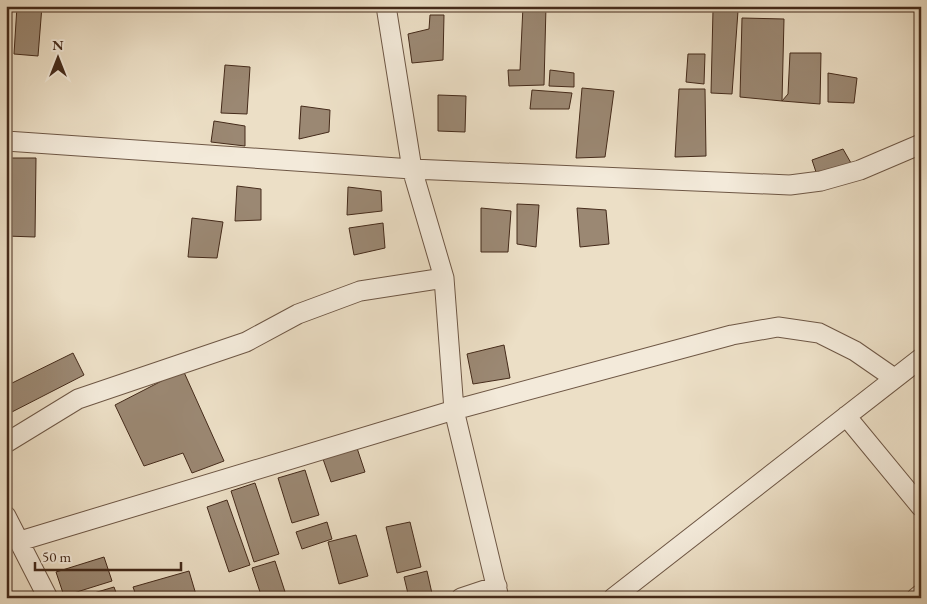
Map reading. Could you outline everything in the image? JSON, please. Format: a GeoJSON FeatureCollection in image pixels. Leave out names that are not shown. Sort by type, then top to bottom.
{"type":"FeatureCollection","features":[{"type":"Feature","properties":{"kind":"street"},"geometry":{"type":"LineString","coordinates":[[386,6],[412,169],[444,278],[454,410],[498,592],[461,598]]}},
{"type":"Feature","properties":{"kind":"street"},"geometry":{"type":"LineString","coordinates":[[6,141],[412,169],[790,184],[822,181],[860,170],[921,144]]}},
{"type":"Feature","properties":{"kind":"street"},"geometry":{"type":"LineString","coordinates":[[6,443],[78,399],[246,342],[298,314],[360,291],[444,278]]}},
{"type":"Feature","properties":{"kind":"street"},"geometry":{"type":"LineString","coordinates":[[20,541],[454,410],[732,335],[778,327],[819,333],[855,351],[894,378]]}},
{"type":"Feature","properties":{"kind":"street"},"geometry":{"type":"LineString","coordinates":[[613,598],[921,358]]}},
{"type":"Feature","properties":{"kind":"street"},"geometry":{"type":"LineString","coordinates":[[846,416],[921,507]]}},
{"type":"Feature","properties":{"kind":"street"},"geometry":{"type":"LineString","coordinates":[[6,516],[48,598]]}},
{"type":"Feature","properties":{"kind":"street"},"geometry":{"type":"LineString","coordinates":[[916,598],[921,594]]}},
{"type":"Feature","properties":{"kind":"building"},"geometry":{"type":"Polygon","coordinates":[[[6,6],[10,6],[7,51],[6,51],[6,6]]]}},
{"type":"Feature","properties":{"kind":"building"},"geometry":{"type":"Polygon","coordinates":[[[17,6],[42,6],[38,56],[14,54],[17,6]]]}},
{"type":"Feature","properties":{"kind":"building"},"geometry":{"type":"Polygon","coordinates":[[[523,6],[546,6],[544,85],[509,86],[508,70],[520,70],[523,6]]]}},
{"type":"Feature","properties":{"kind":"building"},"geometry":{"type":"Polygon","coordinates":[[[713,10],[738,11],[732,94],[711,93],[713,10]]]}},
{"type":"Feature","properties":{"kind":"building"},"geometry":{"type":"Polygon","coordinates":[[[430,15],[444,15],[443,60],[412,63],[408,34],[429,29],[430,15]]]}},
{"type":"Feature","properties":{"kind":"building"},"geometry":{"type":"Polygon","coordinates":[[[742,18],[784,19],[782,101],[740,97],[742,18]]]}},
{"type":"Feature","properties":{"kind":"building"},"geometry":{"type":"Polygon","coordinates":[[[790,53],[821,53],[820,104],[782,101],[788,94],[790,53]]]}},
{"type":"Feature","properties":{"kind":"building"},"geometry":{"type":"Polygon","coordinates":[[[688,54],[705,54],[704,84],[686,82],[688,54]]]}},
{"type":"Feature","properties":{"kind":"building"},"geometry":{"type":"Polygon","coordinates":[[[225,65],[250,67],[247,114],[221,113],[225,65]]]}},
{"type":"Feature","properties":{"kind":"building"},"geometry":{"type":"Polygon","coordinates":[[[550,70],[574,73],[574,87],[549,86],[550,70]]]}},
{"type":"Feature","properties":{"kind":"building"},"geometry":{"type":"Polygon","coordinates":[[[828,73],[857,78],[854,103],[828,102],[828,73]]]}},
{"type":"Feature","properties":{"kind":"building"},"geometry":{"type":"Polygon","coordinates":[[[582,88],[614,91],[605,157],[576,158],[582,88]]]}},
{"type":"Feature","properties":{"kind":"building"},"geometry":{"type":"Polygon","coordinates":[[[679,89],[705,89],[706,156],[675,157],[679,89]]]}},
{"type":"Feature","properties":{"kind":"building"},"geometry":{"type":"Polygon","coordinates":[[[532,90],[572,93],[569,109],[530,109],[532,90]]]}},
{"type":"Feature","properties":{"kind":"building"},"geometry":{"type":"Polygon","coordinates":[[[438,95],[466,96],[465,132],[438,131],[438,95]]]}},
{"type":"Feature","properties":{"kind":"building"},"geometry":{"type":"Polygon","coordinates":[[[301,106],[330,110],[329,132],[299,139],[301,106]]]}},
{"type":"Feature","properties":{"kind":"building"},"geometry":{"type":"Polygon","coordinates":[[[214,121],[245,126],[245,146],[211,142],[214,121]]]}},
{"type":"Feature","properties":{"kind":"building"},"geometry":{"type":"Polygon","coordinates":[[[843,149],[851,163],[817,175],[812,160],[843,149]]]}},
{"type":"Feature","properties":{"kind":"building"},"geometry":{"type":"Polygon","coordinates":[[[6,158],[36,158],[35,237],[6,236],[6,158]]]}},
{"type":"Feature","properties":{"kind":"building"},"geometry":{"type":"Polygon","coordinates":[[[237,186],[261,189],[261,220],[235,221],[237,186]]]}},
{"type":"Feature","properties":{"kind":"building"},"geometry":{"type":"Polygon","coordinates":[[[348,187],[381,191],[382,211],[347,215],[348,187]]]}},
{"type":"Feature","properties":{"kind":"building"},"geometry":{"type":"Polygon","coordinates":[[[517,204],[539,205],[536,247],[517,244],[517,204]]]}},
{"type":"Feature","properties":{"kind":"building"},"geometry":{"type":"Polygon","coordinates":[[[481,208],[511,211],[508,252],[481,252],[481,208]]]}},
{"type":"Feature","properties":{"kind":"building"},"geometry":{"type":"Polygon","coordinates":[[[577,208],[606,210],[609,244],[580,247],[577,208]]]}},
{"type":"Feature","properties":{"kind":"building"},"geometry":{"type":"Polygon","coordinates":[[[192,218],[223,222],[217,258],[188,257],[192,218]]]}},
{"type":"Feature","properties":{"kind":"building"},"geometry":{"type":"Polygon","coordinates":[[[383,223],[385,248],[354,255],[349,228],[383,223]]]}},
{"type":"Feature","properties":{"kind":"building"},"geometry":{"type":"Polygon","coordinates":[[[504,345],[510,378],[473,384],[467,354],[504,345]]]}},
{"type":"Feature","properties":{"kind":"building"},"geometry":{"type":"Polygon","coordinates":[[[73,353],[84,375],[6,415],[6,386],[73,353]]]}},
{"type":"Feature","properties":{"kind":"building"},"geometry":{"type":"Polygon","coordinates":[[[183,370],[224,461],[192,473],[183,453],[144,466],[115,405],[183,370]]]}},
{"type":"Feature","properties":{"kind":"building"},"geometry":{"type":"Polygon","coordinates":[[[357,448],[365,472],[331,482],[323,459],[357,448]]]}},
{"type":"Feature","properties":{"kind":"building"},"geometry":{"type":"Polygon","coordinates":[[[305,470],[319,515],[292,523],[278,478],[305,470]]]}},
{"type":"Feature","properties":{"kind":"building"},"geometry":{"type":"Polygon","coordinates":[[[255,483],[279,554],[254,562],[231,491],[255,483]]]}},
{"type":"Feature","properties":{"kind":"building"},"geometry":{"type":"Polygon","coordinates":[[[227,500],[250,565],[229,572],[207,507],[227,500]]]}},
{"type":"Feature","properties":{"kind":"building"},"geometry":{"type":"Polygon","coordinates":[[[327,522],[332,539],[302,549],[296,532],[327,522]]]}},
{"type":"Feature","properties":{"kind":"building"},"geometry":{"type":"Polygon","coordinates":[[[410,522],[421,567],[397,573],[386,527],[410,522]]]}},
{"type":"Feature","properties":{"kind":"building"},"geometry":{"type":"Polygon","coordinates":[[[356,535],[368,576],[339,584],[328,542],[356,535]]]}},
{"type":"Feature","properties":{"kind":"building"},"geometry":{"type":"Polygon","coordinates":[[[104,557],[112,581],[64,596],[56,572],[104,557]]]}},
{"type":"Feature","properties":{"kind":"building"},"geometry":{"type":"Polygon","coordinates":[[[275,561],[287,598],[262,598],[252,568],[275,561]]]}},
{"type":"Feature","properties":{"kind":"building"},"geometry":{"type":"Polygon","coordinates":[[[189,571],[197,598],[137,598],[133,587],[189,571]]]}},
{"type":"Feature","properties":{"kind":"building"},"geometry":{"type":"Polygon","coordinates":[[[427,571],[433,598],[409,598],[404,577],[427,571]]]}},
{"type":"Feature","properties":{"kind":"building"},"geometry":{"type":"Polygon","coordinates":[[[114,587],[118,598],[77,598],[114,587]]]}}]}
